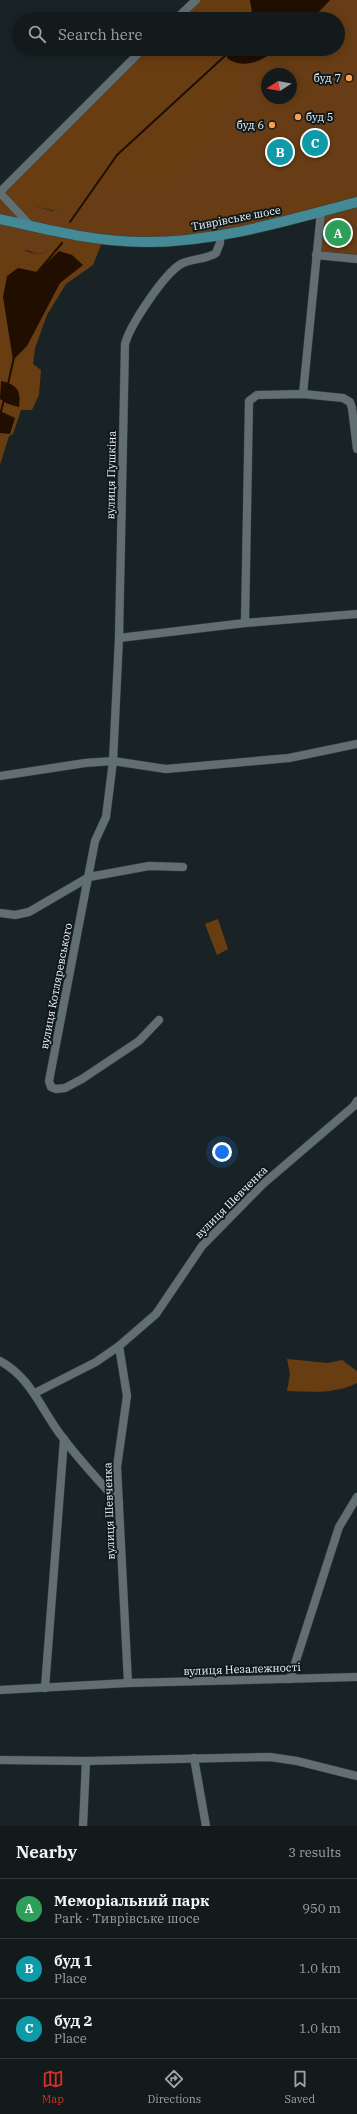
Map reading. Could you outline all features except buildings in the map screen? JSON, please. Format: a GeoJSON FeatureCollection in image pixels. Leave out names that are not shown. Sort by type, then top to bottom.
{"type":"FeatureCollection","features":[{"type":"Feature","properties":{"kind":"main road","name":"Тиврівське шосе"},"geometry":{"type":"LineString","coordinates":[[0,219],[91,238],[158,242],[220,235],[321,212],[357,202]]}},
{"type":"Feature","properties":{"kind":"street"},"geometry":{"type":"LineString","coordinates":[[183,12],[196,0]]}},
{"type":"Feature","properties":{"kind":"street"},"geometry":{"type":"LineString","coordinates":[[31,226],[0,192],[136,56]]}},
{"type":"Feature","properties":{"kind":"street"},"geometry":{"type":"LineString","coordinates":[[303,394],[321,212]]}},
{"type":"Feature","properties":{"kind":"street","name":"вулиця Пушкіна"},"geometry":{"type":"LineString","coordinates":[[113,761],[119,638],[125,344],[132,327],[170,274],[188,261],[216,253],[220,243],[220,235]]}},
{"type":"Feature","properties":{"kind":"street"},"geometry":{"type":"LineString","coordinates":[[316,255],[357,260]]}},
{"type":"Feature","properties":{"kind":"street"},"geometry":{"type":"LineString","coordinates":[[245,623],[249,401],[257,394],[303,394],[343,398],[350,402],[352,408],[357,449]]}},
{"type":"Feature","properties":{"kind":"street"},"geometry":{"type":"LineString","coordinates":[[119,638],[245,623],[342,617],[357,614]]}},
{"type":"Feature","properties":{"kind":"street"},"geometry":{"type":"LineString","coordinates":[[0,776],[85,763],[113,761],[166,769],[288,758],[357,744]]}},
{"type":"Feature","properties":{"kind":"street","name":"вулиця Котляревського"},"geometry":{"type":"LineString","coordinates":[[113,761],[106,817],[95,841],[49,1081],[51,1087],[56,1089],[65,1088],[82,1079],[139,1041],[159,1020]]}},
{"type":"Feature","properties":{"kind":"street"},"geometry":{"type":"LineString","coordinates":[[0,913],[15,915],[29,912],[89,877],[149,866],[183,867]]}},
{"type":"Feature","properties":{"kind":"street","name":"вулиця Шевченка"},"geometry":{"type":"LineString","coordinates":[[128,1684],[117,1467],[127,1396],[120,1346],[156,1314],[202,1246],[263,1184],[354,1106],[357,1101]]}},
{"type":"Feature","properties":{"kind":"street"},"geometry":{"type":"LineString","coordinates":[[35,1393],[96,1362],[120,1346]]}},
{"type":"Feature","properties":{"kind":"street"},"geometry":{"type":"LineString","coordinates":[[0,1361],[21,1378],[35,1393],[64,1440],[119,1503]]}},
{"type":"Feature","properties":{"kind":"street"},"geometry":{"type":"LineString","coordinates":[[45,1688],[64,1440]]}},
{"type":"Feature","properties":{"kind":"street"},"geometry":{"type":"LineString","coordinates":[[290,1679],[339,1527],[357,1497]]}},
{"type":"Feature","properties":{"kind":"street","name":"вулиця Незалежності"},"geometry":{"type":"LineString","coordinates":[[0,1690],[128,1684],[357,1677]]}},
{"type":"Feature","properties":{"kind":"street"},"geometry":{"type":"LineString","coordinates":[[194,1758],[206,1826]]}},
{"type":"Feature","properties":{"kind":"street"},"geometry":{"type":"LineString","coordinates":[[0,1760],[86,1761],[194,1758],[270,1758],[297,1761],[357,1776]]}},
{"type":"Feature","properties":{"kind":"street"},"geometry":{"type":"LineString","coordinates":[[83,1826],[86,1761]]}},
{"type":"Feature","properties":{"kind":"shaded area"},"geometry":{"type":"Polygon","coordinates":[[[199,0],[250,0],[252,11],[251,12],[186,12],[199,0]]]}},
{"type":"Feature","properties":{"kind":"shaded area"},"geometry":{"type":"Polygon","coordinates":[[[250,0],[330,0],[319,12],[252,11],[250,0]]]}},
{"type":"Feature","properties":{"kind":"shaded area"},"geometry":{"type":"Polygon","coordinates":[[[330,0],[357,0],[357,259],[316,255],[321,212],[277,207],[280,222],[220,235],[103,240],[49,250],[41,254],[26,250],[17,250],[0,254],[0,219],[31,226],[31,211],[38,207],[52,211],[63,210],[206,56],[345,56],[345,12],[319,12],[330,0]]]}},
{"type":"Feature","properties":{"kind":"shaded area"},"geometry":{"type":"Polygon","coordinates":[[[139,56],[228,56],[233,62],[239,64],[241,81],[239,91],[200,154],[178,171],[160,179],[151,181],[124,183],[102,180],[94,181],[65,210],[56,211],[38,207],[35,209],[32,215],[31,226],[0,219],[0,192],[139,56]]]}},
{"type":"Feature","properties":{"kind":"shaded area"},"geometry":{"type":"Polygon","coordinates":[[[226,56],[268,56],[248,64],[242,64],[228,59],[226,56]]]}},
{"type":"Feature","properties":{"kind":"shaded area"},"geometry":{"type":"Polygon","coordinates":[[[346,191],[350,204],[280,222],[277,207],[346,191]]]}},
{"type":"Feature","properties":{"kind":"shaded area"},"geometry":{"type":"Polygon","coordinates":[[[59,232],[103,240],[93,265],[66,284],[47,315],[35,348],[33,364],[41,370],[39,395],[32,410],[21,410],[13,434],[9,436],[0,465],[0,254],[14,249],[35,254],[43,253],[51,247],[59,232]]]}},
{"type":"Feature","properties":{"kind":"shaded area"},"geometry":{"type":"Polygon","coordinates":[[[59,251],[72,255],[83,265],[60,283],[27,346],[13,360],[3,297],[7,276],[18,268],[37,272],[59,251]]]}},
{"type":"Feature","properties":{"kind":"shaded area"},"geometry":{"type":"Polygon","coordinates":[[[1,381],[15,387],[19,393],[19,407],[8,404],[0,399],[1,381]]]}},
{"type":"Feature","properties":{"kind":"shaded area"},"geometry":{"type":"Polygon","coordinates":[[[0,411],[15,418],[10,434],[0,433],[0,411]]]}},
{"type":"Feature","properties":{"kind":"shaded area"},"geometry":{"type":"Polygon","coordinates":[[[218,919],[228,949],[217,955],[205,924],[218,919]]]}},
{"type":"Feature","properties":{"kind":"shaded area"},"geometry":{"type":"Polygon","coordinates":[[[287,1359],[328,1363],[342,1360],[357,1371],[357,1383],[349,1387],[332,1391],[287,1391],[290,1374],[287,1359]]]}},
{"type":"Feature","properties":{"kind":"waterway"},"geometry":{"type":"LineString","coordinates":[[70,222],[117,155],[225,56]]}},
{"type":"Feature","properties":{"kind":"waterway"},"geometry":{"type":"LineString","coordinates":[[36,274],[62,243]]}},
{"type":"Feature","properties":{"kind":"waterway"},"geometry":{"type":"LineString","coordinates":[[8,384],[14,357]]}},
{"type":"Feature","properties":{"kind":"waterway"},"geometry":{"type":"LineString","coordinates":[[0,415],[4,400]]}},
{"type":"Feature","properties":{"kind":"place","name":"буд 7"},"geometry":{"type":"Point","coordinates":[349,78]}},
{"type":"Feature","properties":{"kind":"place","name":"буд 5"},"geometry":{"type":"Point","coordinates":[298,117]}},
{"type":"Feature","properties":{"kind":"place","name":"буд 6"},"geometry":{"type":"Point","coordinates":[272,125]}},
{"type":"Feature","properties":{"kind":"place","name":"буд 2"},"geometry":{"type":"Point","coordinates":[315,143]}},
{"type":"Feature","properties":{"kind":"place","name":"буд 1"},"geometry":{"type":"Point","coordinates":[280,152]}},
{"type":"Feature","properties":{"kind":"place","name":"Меморіальний парк"},"geometry":{"type":"Point","coordinates":[338,233]}}]}
